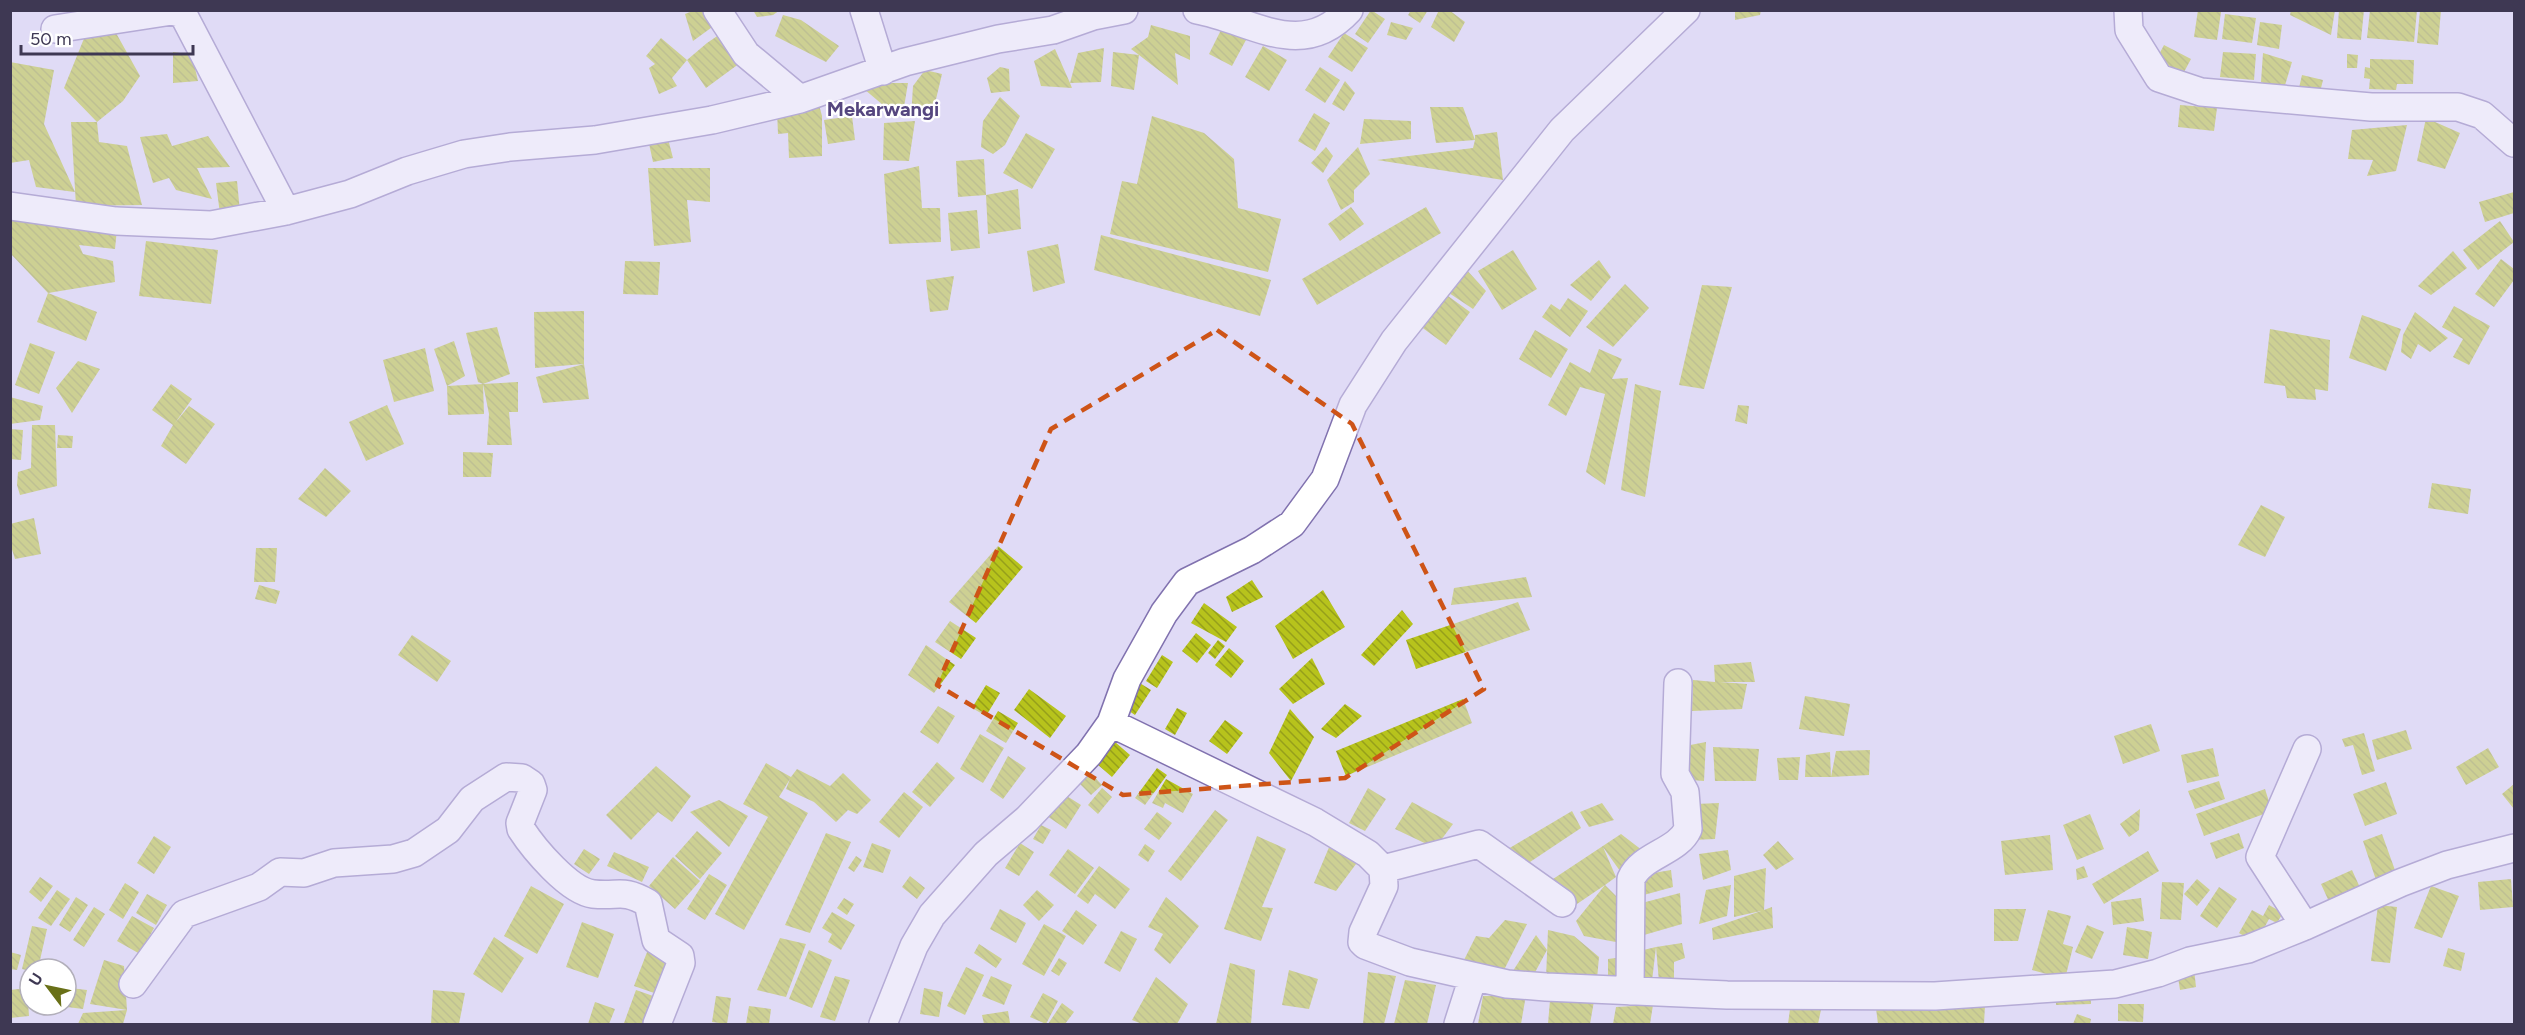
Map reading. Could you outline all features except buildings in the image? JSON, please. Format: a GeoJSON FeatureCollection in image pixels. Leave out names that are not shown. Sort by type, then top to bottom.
{"type":"FeatureCollection","features":[{"type":"Feature","properties":{"kind":"street"},"geometry":{"type":"LineString","coordinates":[[717,10],[746,54],[800,99]]}},
{"type":"Feature","properties":{"kind":"street"},"geometry":{"type":"LineString","coordinates":[[864,10],[883,71]]}},
{"type":"Feature","properties":{"kind":"street"},"geometry":{"type":"LineString","coordinates":[[10,206],[116,221],[211,225],[286,211],[350,194],[407,171],[464,154],[510,147],[595,141],[712,120],[800,99],[905,62],[986,42],[1053,30],[1093,16],[1124,10]]}},
{"type":"Feature","properties":{"kind":"street"},"geometry":{"type":"LineString","coordinates":[[1197,10],[1291,37],[1321,32],[1348,10]]}},
{"type":"Feature","properties":{"kind":"street"},"geometry":{"type":"LineString","coordinates":[[883,1024],[914,946],[932,915],[986,854],[1027,819],[1089,754],[1111,723],[1128,679],[1164,613],[1187,582],[1252,550],[1292,524],[1325,479],[1353,405],[1394,341],[1562,130],[1686,10]]}},
{"type":"Feature","properties":{"kind":"street"},"geometry":{"type":"LineString","coordinates":[[2128,10],[2129,30],[2159,78],[2201,92],[2371,107],[2458,107],[2482,116],[2514,143]]}},
{"type":"Feature","properties":{"kind":"street"},"geometry":{"type":"LineString","coordinates":[[55,30],[172,11],[183,14],[286,211]]}},
{"type":"Feature","properties":{"kind":"street"},"geometry":{"type":"LineString","coordinates":[[1630,991],[1631,879],[1637,870],[1681,838],[1688,829],[1685,792],[1675,774],[1678,683]]}},
{"type":"Feature","properties":{"kind":"street"},"geometry":{"type":"LineString","coordinates":[[1111,723],[1315,822],[1368,854],[1383,869],[1384,886],[1363,932],[1362,942],[1410,962],[1507,984],[1727,995],[1935,996],[2115,984],[2158,973],[2190,961],[2248,949],[2447,865],[2514,848]]}},
{"type":"Feature","properties":{"kind":"street"},"geometry":{"type":"LineString","coordinates":[[2305,926],[2260,857],[2307,749]]}},
{"type":"Feature","properties":{"kind":"street"},"geometry":{"type":"LineString","coordinates":[[133,984],[184,914],[259,887],[280,872],[308,873],[334,863],[393,859],[414,853],[448,830],[481,792],[506,777],[515,776],[531,784],[533,790],[520,823],[521,829],[568,882],[594,894],[630,893],[648,903],[656,940],[680,956],[681,963],[657,1024]]}},
{"type":"Feature","properties":{"kind":"street"},"geometry":{"type":"LineString","coordinates":[[1383,869],[1479,844],[1562,903]]}},
{"type":"Feature","properties":{"kind":"street"},"geometry":{"type":"LineString","coordinates":[[1458,1024],[1473,976]]}},
{"type":"Feature","properties":{"kind":"highlighted area"},"geometry":{"type":"Polygon","coordinates":[[[1217,330],[1352,424],[1484,689],[1345,778],[1123,795],[937,685],[1051,429],[1217,330]]]}},
{"type":"Feature","properties":{"kind":"district","name":"Mekarwangi"},"geometry":{"type":"Point","coordinates":[883,109]}}]}
